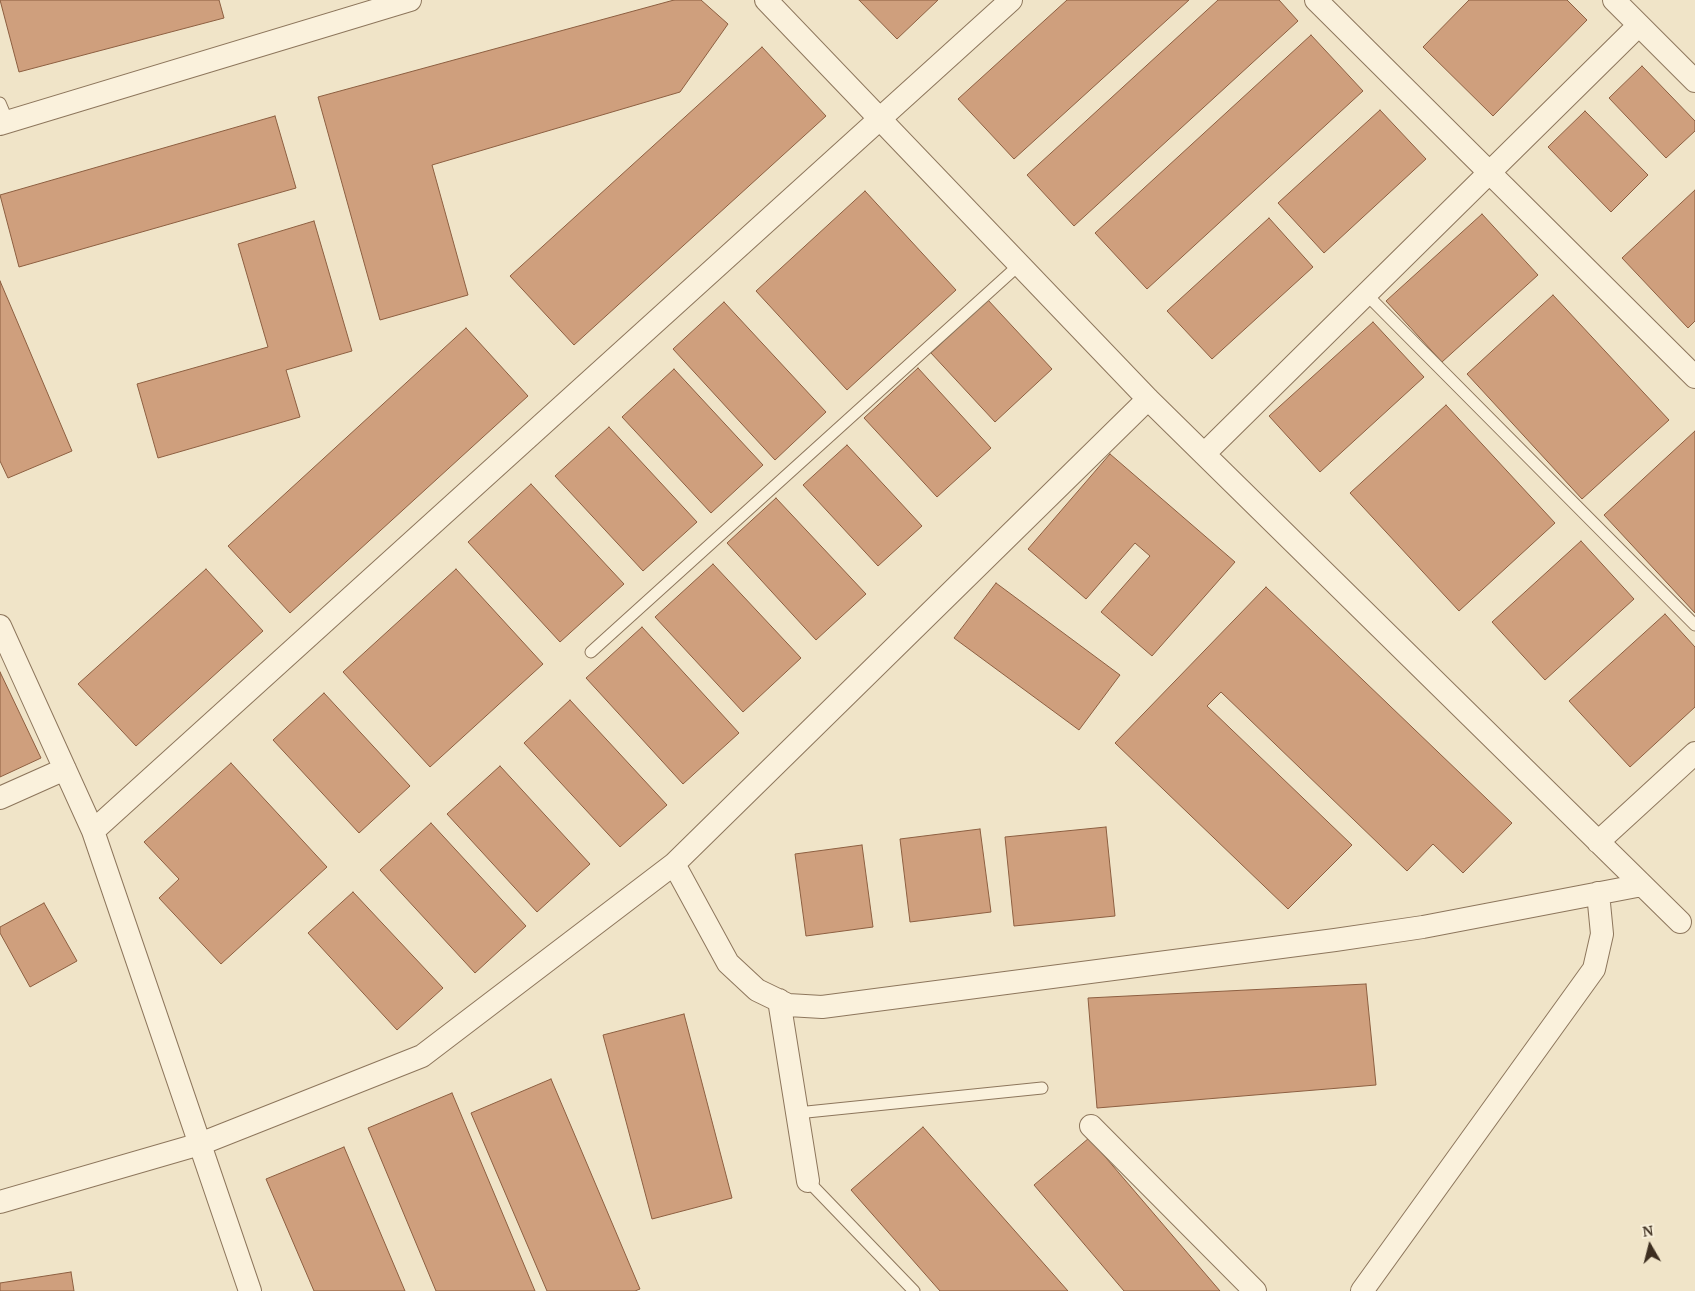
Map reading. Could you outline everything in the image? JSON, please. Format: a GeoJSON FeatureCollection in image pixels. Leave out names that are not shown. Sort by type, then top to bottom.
{"type":"FeatureCollection","features":[{"type":"Feature","properties":{"kind":"street"},"geometry":{"type":"LineString","coordinates":[[3,116],[410,0]]}},
{"type":"Feature","properties":{"kind":"street"},"geometry":{"type":"LineString","coordinates":[[766,0],[1148,399],[1680,922]]}},
{"type":"Feature","properties":{"kind":"street"},"geometry":{"type":"LineString","coordinates":[[93,831],[1011,0]]}},
{"type":"Feature","properties":{"kind":"street"},"geometry":{"type":"LineString","coordinates":[[1316,0],[1695,377]]}},
{"type":"Feature","properties":{"kind":"street"},"geometry":{"type":"LineString","coordinates":[[1614,0],[1695,81]]}},
{"type":"Feature","properties":{"kind":"street"},"geometry":{"type":"LineString","coordinates":[[1204,454],[1491,174],[1639,25]]}},
{"type":"Feature","properties":{"kind":"street"},"geometry":{"type":"LineString","coordinates":[[0,1202],[200,1144],[422,1056],[674,864],[1148,399]]}},
{"type":"Feature","properties":{"kind":"street"},"geometry":{"type":"LineString","coordinates":[[0,626],[93,831],[250,1291]]}},
{"type":"Feature","properties":{"kind":"street"},"geometry":{"type":"LineString","coordinates":[[1598,842],[1695,753]]}},
{"type":"Feature","properties":{"kind":"street"},"geometry":{"type":"LineString","coordinates":[[0,798],[64,769]]}},
{"type":"Feature","properties":{"kind":"street"},"geometry":{"type":"LineString","coordinates":[[674,864],[728,963],[757,990],[788,1004],[822,1007],[1243,953],[1423,927],[1642,885]]}},
{"type":"Feature","properties":{"kind":"street"},"geometry":{"type":"LineString","coordinates":[[1362,1291],[1594,969],[1602,934],[1598,893]]}},
{"type":"Feature","properties":{"kind":"street"},"geometry":{"type":"LineString","coordinates":[[779,1000],[808,1181]]}},
{"type":"Feature","properties":{"kind":"street"},"geometry":{"type":"LineString","coordinates":[[1091,1126],[1255,1291]]}},
{"type":"Feature","properties":{"kind":"lane"},"geometry":{"type":"LineString","coordinates":[[592,652],[1019,265]]}},
{"type":"Feature","properties":{"kind":"lane"},"geometry":{"type":"LineString","coordinates":[[1367,295],[1695,625]]}},
{"type":"Feature","properties":{"kind":"lane"},"geometry":{"type":"LineString","coordinates":[[797,1113],[1042,1088]]}},
{"type":"Feature","properties":{"kind":"lane"},"geometry":{"type":"LineString","coordinates":[[808,1181],[914,1291]]}},
{"type":"Feature","properties":{"kind":"building"},"geometry":{"type":"Polygon","coordinates":[[[0,0],[219,0],[224,18],[19,72],[0,0]]]}},
{"type":"Feature","properties":{"kind":"building"},"geometry":{"type":"Polygon","coordinates":[[[674,0],[701,0],[728,24],[680,92],[432,165],[468,295],[380,320],[318,97],[674,0]]]}},
{"type":"Feature","properties":{"kind":"building"},"geometry":{"type":"Polygon","coordinates":[[[859,0],[938,0],[897,39],[859,0]]]}},
{"type":"Feature","properties":{"kind":"building"},"geometry":{"type":"Polygon","coordinates":[[[1067,0],[1189,0],[1014,159],[958,99],[1067,0]]]}},
{"type":"Feature","properties":{"kind":"building"},"geometry":{"type":"Polygon","coordinates":[[[1218,0],[1279,0],[1298,21],[1074,226],[1027,175],[1218,0]]]}},
{"type":"Feature","properties":{"kind":"building"},"geometry":{"type":"Polygon","coordinates":[[[1469,0],[1567,0],[1587,20],[1493,116],[1423,47],[1469,0]]]}},
{"type":"Feature","properties":{"kind":"building"},"geometry":{"type":"Polygon","coordinates":[[[1311,35],[1363,91],[1147,289],[1095,233],[1311,35]]]}},
{"type":"Feature","properties":{"kind":"building"},"geometry":{"type":"Polygon","coordinates":[[[762,47],[826,116],[574,345],[510,276],[762,47]]]}},
{"type":"Feature","properties":{"kind":"building"},"geometry":{"type":"Polygon","coordinates":[[[1642,66],[1695,121],[1695,131],[1666,158],[1609,98],[1642,66]]]}},
{"type":"Feature","properties":{"kind":"building"},"geometry":{"type":"Polygon","coordinates":[[[1380,110],[1426,159],[1324,253],[1278,203],[1380,110]]]}},
{"type":"Feature","properties":{"kind":"building"},"geometry":{"type":"Polygon","coordinates":[[[1585,111],[1648,175],[1611,212],[1548,147],[1585,111]]]}},
{"type":"Feature","properties":{"kind":"building"},"geometry":{"type":"Polygon","coordinates":[[[275,116],[296,188],[19,267],[0,195],[275,116]]]}},
{"type":"Feature","properties":{"kind":"building"},"geometry":{"type":"Polygon","coordinates":[[[1695,190],[1695,321],[1688,328],[1622,258],[1695,190]]]}},
{"type":"Feature","properties":{"kind":"building"},"geometry":{"type":"Polygon","coordinates":[[[865,191],[956,290],[847,390],[756,291],[865,191]]]}},
{"type":"Feature","properties":{"kind":"building"},"geometry":{"type":"Polygon","coordinates":[[[1482,214],[1538,275],[1442,362],[1386,301],[1482,214]]]}},
{"type":"Feature","properties":{"kind":"building"},"geometry":{"type":"Polygon","coordinates":[[[1269,218],[1313,267],[1212,359],[1167,311],[1269,218]]]}},
{"type":"Feature","properties":{"kind":"building"},"geometry":{"type":"Polygon","coordinates":[[[314,221],[352,351],[286,370],[300,417],[158,458],[137,384],[268,347],[238,244],[314,221]]]}},
{"type":"Feature","properties":{"kind":"building"},"geometry":{"type":"Polygon","coordinates":[[[0,281],[72,451],[8,478],[0,461],[0,281]]]}},
{"type":"Feature","properties":{"kind":"building"},"geometry":{"type":"Polygon","coordinates":[[[1553,295],[1669,420],[1582,499],[1467,374],[1553,295]]]}},
{"type":"Feature","properties":{"kind":"building"},"geometry":{"type":"Polygon","coordinates":[[[988,300],[1052,369],[995,422],[931,353],[988,300]]]}},
{"type":"Feature","properties":{"kind":"building"},"geometry":{"type":"Polygon","coordinates":[[[724,302],[826,412],[775,460],[673,349],[724,302]]]}},
{"type":"Feature","properties":{"kind":"building"},"geometry":{"type":"Polygon","coordinates":[[[1373,322],[1424,377],[1320,472],[1269,416],[1373,322]]]}},
{"type":"Feature","properties":{"kind":"building"},"geometry":{"type":"Polygon","coordinates":[[[466,328],[528,396],[290,613],[228,546],[466,328]]]}},
{"type":"Feature","properties":{"kind":"building"},"geometry":{"type":"Polygon","coordinates":[[[918,368],[991,448],[937,497],[864,418],[918,368]]]}},
{"type":"Feature","properties":{"kind":"building"},"geometry":{"type":"Polygon","coordinates":[[[674,369],[763,465],[711,513],[622,417],[674,369]]]}},
{"type":"Feature","properties":{"kind":"building"},"geometry":{"type":"Polygon","coordinates":[[[1446,405],[1555,523],[1459,611],[1350,493],[1446,405]]]}},
{"type":"Feature","properties":{"kind":"building"},"geometry":{"type":"Polygon","coordinates":[[[609,427],[697,522],[643,571],[555,476],[609,427]]]}},
{"type":"Feature","properties":{"kind":"building"},"geometry":{"type":"Polygon","coordinates":[[[1695,431],[1695,613],[1604,515],[1695,431]]]}},
{"type":"Feature","properties":{"kind":"building"},"geometry":{"type":"Polygon","coordinates":[[[847,445],[922,526],[878,566],[803,485],[847,445]]]}},
{"type":"Feature","properties":{"kind":"building"},"geometry":{"type":"Polygon","coordinates":[[[1110,454],[1235,562],[1152,656],[1101,612],[1150,556],[1135,543],[1086,599],[1028,549],[1110,454]]]}},
{"type":"Feature","properties":{"kind":"building"},"geometry":{"type":"Polygon","coordinates":[[[531,484],[624,584],[560,642],[468,542],[531,484]]]}},
{"type":"Feature","properties":{"kind":"building"},"geometry":{"type":"Polygon","coordinates":[[[776,498],[866,594],[816,640],[727,543],[776,498]]]}},
{"type":"Feature","properties":{"kind":"building"},"geometry":{"type":"Polygon","coordinates":[[[1581,541],[1634,599],[1545,680],[1492,622],[1581,541]]]}},
{"type":"Feature","properties":{"kind":"building"},"geometry":{"type":"Polygon","coordinates":[[[713,564],[801,658],[743,712],[655,617],[713,564]]]}},
{"type":"Feature","properties":{"kind":"building"},"geometry":{"type":"Polygon","coordinates":[[[206,569],[263,631],[136,746],[78,684],[206,569]]]}},
{"type":"Feature","properties":{"kind":"building"},"geometry":{"type":"Polygon","coordinates":[[[456,569],[543,664],[430,767],[343,672],[456,569]]]}},
{"type":"Feature","properties":{"kind":"building"},"geometry":{"type":"Polygon","coordinates":[[[996,583],[1120,675],[1079,730],[954,638],[996,583]]]}},
{"type":"Feature","properties":{"kind":"building"},"geometry":{"type":"Polygon","coordinates":[[[1266,587],[1512,823],[1463,873],[1433,844],[1407,871],[1221,692],[1207,706],[1352,845],[1288,909],[1115,743],[1266,587]]]}},
{"type":"Feature","properties":{"kind":"building"},"geometry":{"type":"Polygon","coordinates":[[[1665,614],[1695,647],[1695,707],[1630,767],[1569,701],[1665,614]]]}},
{"type":"Feature","properties":{"kind":"building"},"geometry":{"type":"Polygon","coordinates":[[[642,627],[739,733],[683,784],[586,678],[642,627]]]}},
{"type":"Feature","properties":{"kind":"building"},"geometry":{"type":"Polygon","coordinates":[[[0,672],[41,758],[0,777],[0,672]]]}},
{"type":"Feature","properties":{"kind":"building"},"geometry":{"type":"Polygon","coordinates":[[[324,693],[410,786],[359,833],[273,740],[324,693]]]}},
{"type":"Feature","properties":{"kind":"building"},"geometry":{"type":"Polygon","coordinates":[[[570,700],[667,805],[620,847],[524,743],[570,700]]]}},
{"type":"Feature","properties":{"kind":"building"},"geometry":{"type":"Polygon","coordinates":[[[231,763],[327,867],[221,964],[159,898],[179,879],[144,842],[231,763]]]}},
{"type":"Feature","properties":{"kind":"building"},"geometry":{"type":"Polygon","coordinates":[[[500,766],[590,864],[537,912],[447,814],[500,766]]]}},
{"type":"Feature","properties":{"kind":"building"},"geometry":{"type":"Polygon","coordinates":[[[431,823],[526,926],[475,973],[380,870],[431,823]]]}},
{"type":"Feature","properties":{"kind":"building"},"geometry":{"type":"Polygon","coordinates":[[[1106,827],[1115,916],[1014,926],[1005,837],[1106,827]]]}},
{"type":"Feature","properties":{"kind":"building"},"geometry":{"type":"Polygon","coordinates":[[[980,829],[991,912],[910,922],[900,839],[980,829]]]}},
{"type":"Feature","properties":{"kind":"building"},"geometry":{"type":"Polygon","coordinates":[[[862,845],[873,927],[806,936],[795,854],[862,845]]]}},
{"type":"Feature","properties":{"kind":"building"},"geometry":{"type":"Polygon","coordinates":[[[353,892],[443,988],[397,1030],[308,933],[353,892]]]}},
{"type":"Feature","properties":{"kind":"building"},"geometry":{"type":"Polygon","coordinates":[[[44,903],[77,961],[30,987],[0,933],[0,927],[44,903]]]}},
{"type":"Feature","properties":{"kind":"building"},"geometry":{"type":"Polygon","coordinates":[[[1366,984],[1376,1085],[1097,1108],[1088,998],[1366,984]]]}},
{"type":"Feature","properties":{"kind":"building"},"geometry":{"type":"Polygon","coordinates":[[[684,1014],[732,1198],[652,1219],[603,1035],[684,1014]]]}},
{"type":"Feature","properties":{"kind":"building"},"geometry":{"type":"Polygon","coordinates":[[[551,1079],[640,1289],[635,1291],[547,1291],[471,1113],[551,1079]]]}},
{"type":"Feature","properties":{"kind":"building"},"geometry":{"type":"Polygon","coordinates":[[[452,1093],[535,1291],[436,1291],[368,1128],[452,1093]]]}},
{"type":"Feature","properties":{"kind":"building"},"geometry":{"type":"Polygon","coordinates":[[[923,1127],[1068,1291],[940,1291],[851,1190],[923,1127]]]}},
{"type":"Feature","properties":{"kind":"building"},"geometry":{"type":"Polygon","coordinates":[[[1089,1138],[1220,1291],[1124,1291],[1034,1185],[1089,1138]]]}},
{"type":"Feature","properties":{"kind":"building"},"geometry":{"type":"Polygon","coordinates":[[[344,1147],[405,1291],[314,1291],[266,1179],[344,1147]]]}},
{"type":"Feature","properties":{"kind":"building"},"geometry":{"type":"Polygon","coordinates":[[[71,1272],[74,1291],[0,1291],[0,1283],[71,1272]]]}}]}
